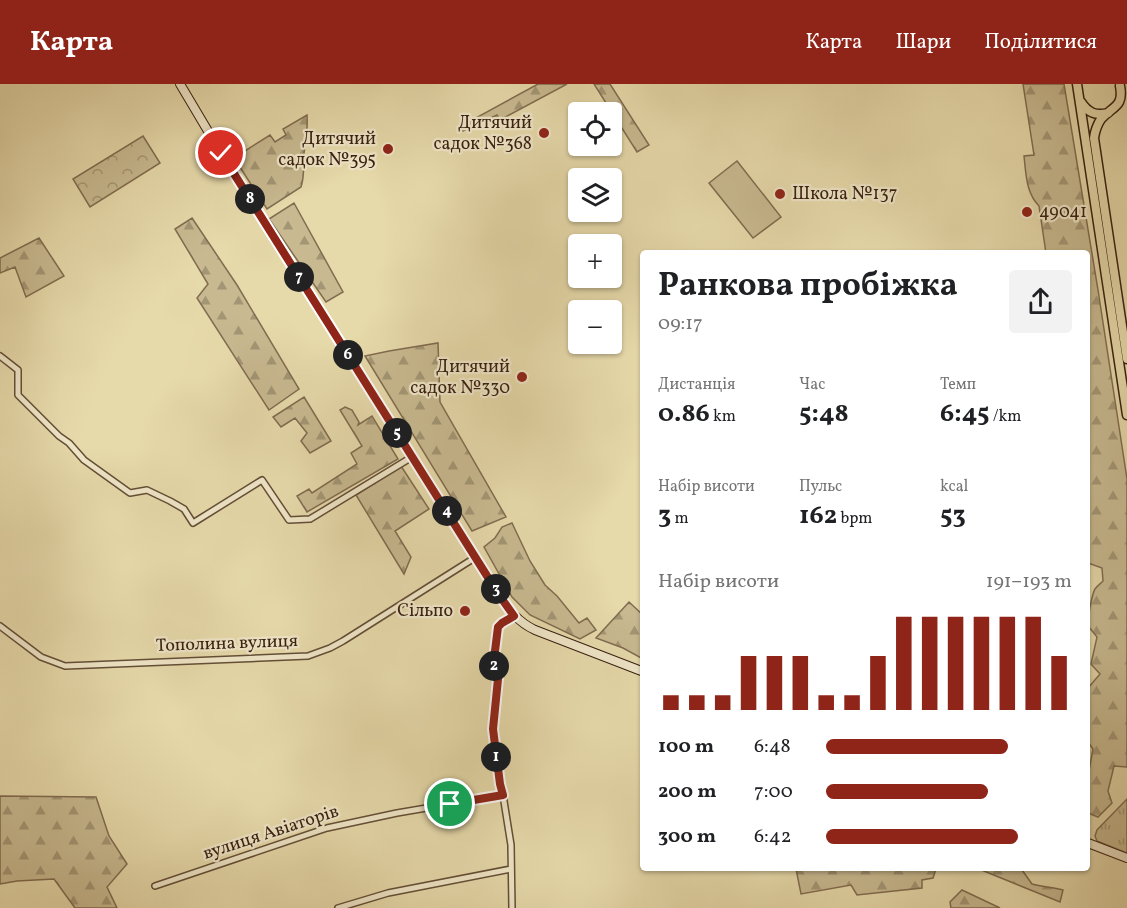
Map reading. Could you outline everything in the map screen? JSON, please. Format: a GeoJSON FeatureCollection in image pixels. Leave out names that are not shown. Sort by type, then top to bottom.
{"type":"FeatureCollection","features":[{"type":"Feature","properties":{"kind":"main road"},"geometry":{"type":"LineString","coordinates":[[1077,84],[1117,323],[1127,359]]}},
{"type":"Feature","properties":{"kind":"main road"},"geometry":{"type":"LineString","coordinates":[[1082,84],[1080,98],[1085,109],[1092,113],[1100,115],[1127,109]]}},
{"type":"Feature","properties":{"kind":"main road"},"geometry":{"type":"LineString","coordinates":[[1119,85],[1127,95]]}},
{"type":"Feature","properties":{"kind":"main road"},"geometry":{"type":"LineString","coordinates":[[1119,85],[1120,102],[1098,124],[1094,138],[1127,415]]}},
{"type":"Feature","properties":{"kind":"street"},"geometry":{"type":"LineString","coordinates":[[180,84],[412,457],[514,616],[535,630],[640,670]]}},
{"type":"Feature","properties":{"kind":"street"},"geometry":{"type":"LineString","coordinates":[[0,356],[18,370],[18,395],[84,460],[130,493],[147,490],[184,509],[193,523],[262,480],[289,520],[310,519],[412,457]]}},
{"type":"Feature","properties":{"kind":"street","name":"Тополина вулиця"},"geometry":{"type":"LineString","coordinates":[[0,626],[41,657],[65,666],[308,656],[343,641],[476,557]]}},
{"type":"Feature","properties":{"kind":"street"},"geometry":{"type":"LineString","coordinates":[[512,908],[511,845],[493,729],[498,679],[494,659],[498,627],[514,616]]}},
{"type":"Feature","properties":{"kind":"street","name":"вулиця Авіаторів"},"geometry":{"type":"LineString","coordinates":[[155,886],[327,828],[397,813],[503,795]]}},
{"type":"Feature","properties":{"kind":"street"},"geometry":{"type":"LineString","coordinates":[[1090,844],[1127,858]]}},
{"type":"Feature","properties":{"kind":"street"},"geometry":{"type":"LineString","coordinates":[[338,908],[388,893],[511,869]]}},
{"type":"Feature","properties":{"kind":"green space"},"geometry":{"type":"Polygon","coordinates":[[[538,84],[567,84],[500,120],[497,115],[463,131],[461,126],[538,84]]]}},
{"type":"Feature","properties":{"kind":"green space"},"geometry":{"type":"Polygon","coordinates":[[[594,84],[610,84],[622,102],[605,102],[594,84]]]}},
{"type":"Feature","properties":{"kind":"green space"},"geometry":{"type":"Polygon","coordinates":[[[1023,84],[1064,84],[1127,479],[1127,767],[1114,766],[1108,791],[1112,803],[1098,817],[1090,814],[1090,765],[1093,749],[1090,745],[1090,686],[1100,674],[1091,664],[1097,637],[1090,628],[1090,607],[1096,588],[1103,581],[1102,568],[1090,564],[1090,250],[1046,250],[1039,206],[1031,195],[1026,176],[1024,156],[1034,155],[1023,84]]]}},
{"type":"Feature","properties":{"kind":"green space"},"geometry":{"type":"Polygon","coordinates":[[[622,103],[649,145],[637,152],[622,128],[622,103]]]}},
{"type":"Feature","properties":{"kind":"green space"},"geometry":{"type":"Polygon","coordinates":[[[307,115],[301,187],[267,209],[234,158],[270,135],[275,142],[286,135],[283,129],[307,115]]]}},
{"type":"Feature","properties":{"kind":"green space"},"geometry":{"type":"Polygon","coordinates":[[[143,136],[160,163],[90,207],[73,179],[143,136]]]}},
{"type":"Feature","properties":{"kind":"green space"},"geometry":{"type":"Polygon","coordinates":[[[737,161],[781,217],[753,238],[709,183],[737,161]]]}},
{"type":"Feature","properties":{"kind":"green space"},"geometry":{"type":"Polygon","coordinates":[[[294,203],[343,292],[326,302],[269,219],[294,203]]]}},
{"type":"Feature","properties":{"kind":"green space"},"geometry":{"type":"Polygon","coordinates":[[[192,218],[237,285],[299,389],[269,410],[197,298],[208,284],[175,229],[192,218]]]}},
{"type":"Feature","properties":{"kind":"green space"},"geometry":{"type":"Polygon","coordinates":[[[39,238],[64,276],[26,297],[15,267],[0,273],[0,258],[39,238]]]}},
{"type":"Feature","properties":{"kind":"green space"},"geometry":{"type":"Polygon","coordinates":[[[438,343],[440,402],[506,517],[472,531],[365,356],[438,343]]]}},
{"type":"Feature","properties":{"kind":"green space"},"geometry":{"type":"Polygon","coordinates":[[[304,397],[331,441],[310,453],[301,441],[307,433],[295,418],[281,427],[273,417],[304,397]]]}},
{"type":"Feature","properties":{"kind":"green space"},"geometry":{"type":"Polygon","coordinates":[[[345,407],[352,410],[359,422],[358,425],[372,416],[398,459],[307,512],[297,496],[309,489],[312,493],[357,464],[351,453],[362,446],[340,410],[345,407]]]}},
{"type":"Feature","properties":{"kind":"green space"},"geometry":{"type":"Polygon","coordinates":[[[401,466],[429,509],[395,531],[411,557],[404,574],[356,495],[401,466]]]}},
{"type":"Feature","properties":{"kind":"green space"},"geometry":{"type":"Polygon","coordinates":[[[512,523],[530,561],[545,585],[579,623],[587,618],[596,630],[580,639],[530,615],[512,597],[484,547],[495,538],[502,527],[512,523]]]}},
{"type":"Feature","properties":{"kind":"green space"},"geometry":{"type":"Polygon","coordinates":[[[629,602],[640,612],[640,657],[596,638],[629,602]]]}},
{"type":"Feature","properties":{"kind":"green space"},"geometry":{"type":"Polygon","coordinates":[[[0,796],[96,797],[109,836],[127,864],[107,887],[117,908],[75,908],[54,879],[0,884],[0,796]]]}},
{"type":"Feature","properties":{"kind":"green space"},"geometry":{"type":"Polygon","coordinates":[[[1127,799],[1127,853],[1097,841],[1095,836],[1097,830],[1127,799]]]}},
{"type":"Feature","properties":{"kind":"green space"},"geometry":{"type":"Polygon","coordinates":[[[797,871],[935,871],[933,878],[922,880],[922,888],[857,895],[851,885],[801,894],[797,871]]]}},
{"type":"Feature","properties":{"kind":"green space"},"geometry":{"type":"Polygon","coordinates":[[[984,871],[1023,871],[1032,884],[1063,890],[1060,902],[984,871]]]}},
{"type":"Feature","properties":{"kind":"green space"},"geometry":{"type":"Polygon","coordinates":[[[962,890],[1000,908],[951,908],[950,902],[962,890]]]}},
{"type":"Feature","properties":{"kind":"place","name":"Дитячий садок №368"},"geometry":{"type":"Point","coordinates":[544,133]}},
{"type":"Feature","properties":{"kind":"place","name":"Дитячий садок №395"},"geometry":{"type":"Point","coordinates":[388,149]}},
{"type":"Feature","properties":{"kind":"place","name":"Школа №137"},"geometry":{"type":"Point","coordinates":[780,194]}},
{"type":"Feature","properties":{"kind":"place","name":"49041"},"geometry":{"type":"Point","coordinates":[1027,212]}},
{"type":"Feature","properties":{"kind":"place","name":"Дитячий садок №330"},"geometry":{"type":"Point","coordinates":[522,377]}},
{"type":"Feature","properties":{"kind":"place","name":"Сільпо"},"geometry":{"type":"Point","coordinates":[465,611]}},
{"type":"Feature","properties":{"kind":"route"},"geometry":{"type":"LineString","coordinates":[[221,153],[514,616],[498,627],[494,659],[498,692],[493,729],[503,795],[450,804]]}}]}
